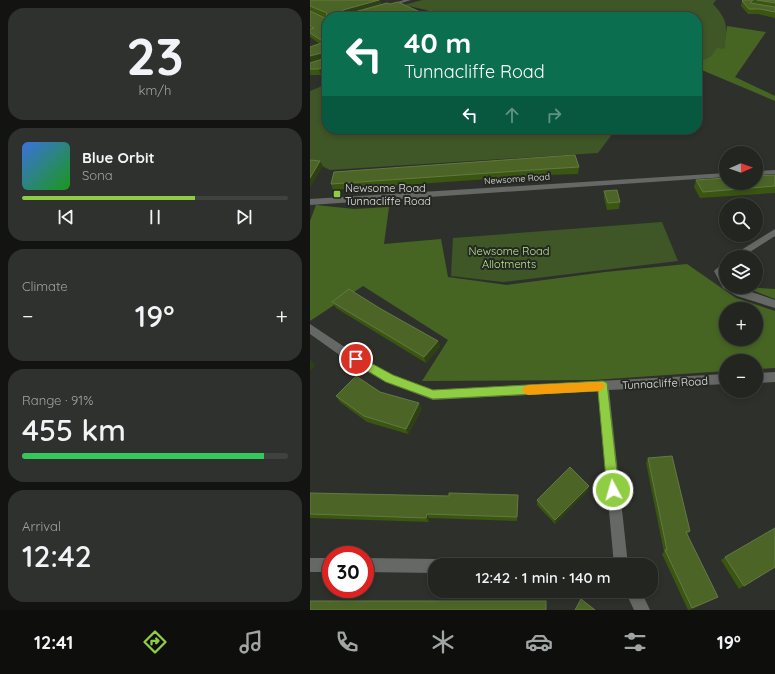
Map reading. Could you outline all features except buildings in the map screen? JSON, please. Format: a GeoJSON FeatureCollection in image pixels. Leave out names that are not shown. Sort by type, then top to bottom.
{"type":"FeatureCollection","features":[{"type":"Feature","properties":{"kind":"street"},"geometry":{"type":"LineString","coordinates":[[386,6],[409,0]]}},
{"type":"Feature","properties":{"kind":"street"},"geometry":{"type":"LineString","coordinates":[[763,173],[775,172]]}},
{"type":"Feature","properties":{"kind":"street","name":"Newsome Road"},"geometry":{"type":"LineString","coordinates":[[312,202],[719,175]]}},
{"type":"Feature","properties":{"kind":"street"},"geometry":{"type":"LineString","coordinates":[[310,211],[312,202]]}},
{"type":"Feature","properties":{"kind":"street"},"geometry":{"type":"LineString","coordinates":[[746,250],[775,232]]}},
{"type":"Feature","properties":{"kind":"street"},"geometry":{"type":"LineString","coordinates":[[743,294],[775,304]]}},
{"type":"Feature","properties":{"kind":"street","name":"Tunnacliffe Road"},"geometry":{"type":"LineString","coordinates":[[310,328],[345,353],[390,378],[433,395],[719,379]]}},
{"type":"Feature","properties":{"kind":"street"},"geometry":{"type":"LineString","coordinates":[[763,377],[775,376]]}},
{"type":"Feature","properties":{"kind":"street"},"geometry":{"type":"LineString","coordinates":[[603,386],[620,558]]}},
{"type":"Feature","properties":{"kind":"street"},"geometry":{"type":"LineString","coordinates":[[310,565],[322,565]]}},
{"type":"Feature","properties":{"kind":"street"},"geometry":{"type":"LineString","coordinates":[[374,566],[428,566]]}},
{"type":"Feature","properties":{"kind":"street"},"geometry":{"type":"LineString","coordinates":[[636,598],[642,610]]}},
{"type":"Feature","properties":{"kind":"green space"},"geometry":{"type":"Polygon","coordinates":[[[422,0],[716,0],[713,4],[722,15],[726,25],[726,36],[724,50],[717,49],[711,56],[702,60],[702,12],[436,12],[404,5],[422,0]]]}},
{"type":"Feature","properties":{"kind":"green space"},"geometry":{"type":"Polygon","coordinates":[[[727,26],[766,32],[735,77],[775,96],[775,101],[702,70],[702,60],[711,56],[717,48],[724,49],[727,26]]]}},
{"type":"Feature","properties":{"kind":"green space"},"geometry":{"type":"Polygon","coordinates":[[[322,86],[322,134],[612,134],[598,153],[330,170],[310,160],[310,91],[322,86]]]}},
{"type":"Feature","properties":{"kind":"green space"},"geometry":{"type":"Polygon","coordinates":[[[316,205],[354,209],[389,207],[384,244],[441,239],[448,277],[507,285],[605,272],[687,264],[719,286],[719,294],[730,294],[736,298],[748,302],[719,302],[719,346],[763,346],[763,307],[775,311],[775,368],[763,369],[763,354],[719,354],[719,371],[593,380],[422,381],[448,340],[363,286],[310,321],[310,221],[316,205]]]}},
{"type":"Feature","properties":{"kind":"green space","name":"Newsome Road Allotments"},"geometry":{"type":"Polygon","coordinates":[[[662,222],[678,261],[503,282],[451,276],[453,238],[662,222]]]}},
{"type":"Feature","properties":{"kind":"green space"},"geometry":{"type":"Polygon","coordinates":[[[763,288],[775,289],[775,299],[762,294],[763,288]]]}},
{"type":"Feature","properties":{"kind":"slow traffic"},"geometry":{"type":"LineString","coordinates":[[528,390],[600,386]]}},
{"type":"Feature","properties":{"kind":"place","name":"Newsome Road Tunnacliffe Road"},"geometry":{"type":"Point","coordinates":[337,194]}},
{"type":"Feature","properties":{"kind":"route"},"geometry":{"type":"LineString","coordinates":[[356,359],[390,378],[433,395],[603,386],[613,490]]}}]}
